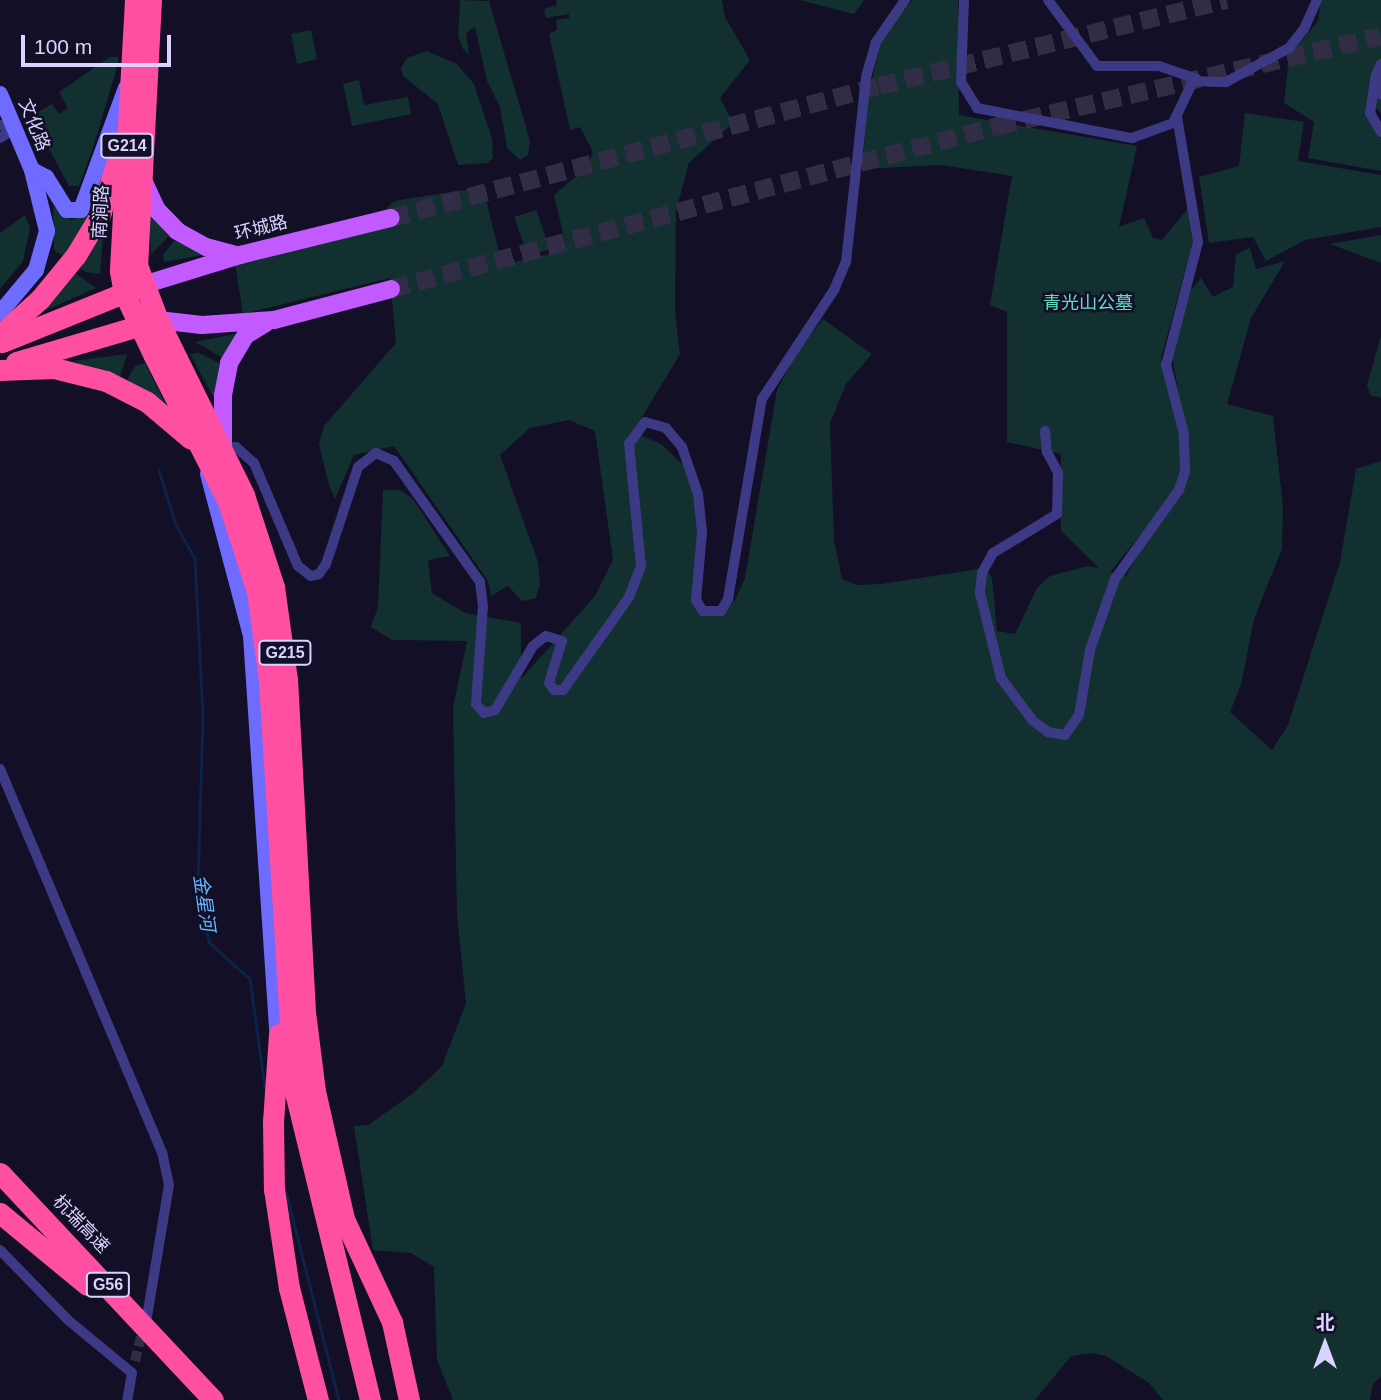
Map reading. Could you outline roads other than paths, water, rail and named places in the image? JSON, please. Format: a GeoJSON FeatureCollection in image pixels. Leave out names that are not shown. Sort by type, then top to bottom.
{"type":"FeatureCollection","features":[{"type":"Feature","properties":{"kind":"highway","name":"南涧路"},"geometry":{"type":"LineString","coordinates":[[133,289],[120,271],[135,0]]}},
{"type":"Feature","properties":{"kind":"highway","name":"G214"},"geometry":{"type":"LineString","coordinates":[[133,289],[137,265],[151,0]]}},
{"type":"Feature","properties":{"kind":"highway"},"geometry":{"type":"LineString","coordinates":[[0,335],[48,291],[89,236],[108,193],[128,123]]}},
{"type":"Feature","properties":{"kind":"highway"},"geometry":{"type":"LineString","coordinates":[[0,343],[133,289],[149,323],[0,369]]}},
{"type":"Feature","properties":{"kind":"highway","name":"G215"},"geometry":{"type":"LineString","coordinates":[[149,323],[210,451],[244,546],[265,634],[294,975],[305,1012],[332,1178],[344,1219],[392,1322],[409,1400]]}},
{"type":"Feature","properties":{"kind":"highway"},"geometry":{"type":"LineString","coordinates":[[0,369],[47,367],[106,381],[147,402],[210,451]]}},
{"type":"Feature","properties":{"kind":"highway","name":"G215"},"geometry":{"type":"LineString","coordinates":[[294,975],[278,1048],[272,1148],[277,1219],[291,1299],[318,1400]]}},
{"type":"Feature","properties":{"kind":"highway"},"geometry":{"type":"LineString","coordinates":[[294,975],[294,1088],[370,1400]]}},
{"type":"Feature","properties":{"kind":"highway"},"geometry":{"type":"LineString","coordinates":[[0,1160],[61,1236]]}},
{"type":"Feature","properties":{"kind":"highway","name":"杭瑞高速"},"geometry":{"type":"LineString","coordinates":[[0,1173],[213,1400]]}},
{"type":"Feature","properties":{"kind":"highway","name":"G56"},"geometry":{"type":"LineString","coordinates":[[0,1194],[194,1400]]}},
{"type":"Feature","properties":{"kind":"highway"},"geometry":{"type":"LineString","coordinates":[[0,1213],[87,1284]]}},
{"type":"Feature","properties":{"kind":"main road"},"geometry":{"type":"LineString","coordinates":[[141,176],[155,206],[174,229],[206,247],[240,255]]}},
{"type":"Feature","properties":{"kind":"main road","name":"环城路"},"geometry":{"type":"LineString","coordinates":[[133,289],[240,255],[391,218]]}},
{"type":"Feature","properties":{"kind":"main road"},"geometry":{"type":"LineString","coordinates":[[210,451],[229,363],[251,330],[274,320],[391,289]]}},
{"type":"Feature","properties":{"kind":"main road"},"geometry":{"type":"LineString","coordinates":[[149,323],[202,325],[274,320]]}},
{"type":"Feature","properties":{"kind":"street"},"geometry":{"type":"LineString","coordinates":[[278,1048],[251,636],[231,550],[215,507],[210,451],[236,447],[254,463],[298,566],[311,576],[323,571],[358,467],[371,454],[394,461],[480,582],[483,606],[475,704],[484,713],[495,710],[533,646],[547,636],[562,641],[550,683],[554,690],[563,690],[629,597],[641,566],[628,447],[633,433],[645,422],[666,428],[682,447],[698,494],[702,532],[696,600],[704,611],[721,611],[728,599],[762,399],[834,290],[846,262],[866,77],[876,42],[905,0]]}},
{"type":"Feature","properties":{"kind":"street"},"geometry":{"type":"LineString","coordinates":[[964,0],[961,82],[981,111],[1132,138],[1166,128],[1177,117],[1187,87],[1197,79]]}},
{"type":"Feature","properties":{"kind":"street"},"geometry":{"type":"LineString","coordinates":[[1048,0],[1097,66],[1159,66],[1197,79],[1226,82],[1289,48],[1304,29],[1317,0]]}},
{"type":"Feature","properties":{"kind":"street"},"geometry":{"type":"LineString","coordinates":[[1379,69],[1381,94]]}},
{"type":"Feature","properties":{"kind":"street"},"geometry":{"type":"LineString","coordinates":[[1379,69],[1370,113],[1381,132]]}},
{"type":"Feature","properties":{"kind":"street"},"geometry":{"type":"LineString","coordinates":[[32,170],[46,177],[67,210],[83,208],[132,70]]}},
{"type":"Feature","properties":{"kind":"street","name":"文化路"},"geometry":{"type":"LineString","coordinates":[[0,94],[4,131],[32,170]]}},
{"type":"Feature","properties":{"kind":"street"},"geometry":{"type":"LineString","coordinates":[[1045,431],[1047,452],[1058,473],[1057,514],[993,553],[982,573],[980,593],[1001,678],[1033,721],[1048,732],[1065,735],[1079,716],[1090,650],[1115,579],[1179,490],[1185,471],[1184,434],[1166,365],[1198,242],[1177,117]]}},
{"type":"Feature","properties":{"kind":"street"},"geometry":{"type":"LineString","coordinates":[[0,313],[30,279],[44,249],[46,217],[32,170]]}},
{"type":"Feature","properties":{"kind":"street"},"geometry":{"type":"LineString","coordinates":[[0,769],[162,1152],[169,1185],[147,1316]]}},
{"type":"Feature","properties":{"kind":"street"},"geometry":{"type":"LineString","coordinates":[[0,1250],[68,1320],[132,1373]]}},
{"type":"Feature","properties":{"kind":"street"},"geometry":{"type":"LineString","coordinates":[[127,1400],[135,1361]]}},
{"type":"Feature","properties":{"kind":"waterway","name":"金星河"},"geometry":{"type":"LineString","coordinates":[[159,470],[176,525],[195,558],[203,716],[198,882],[209,942],[250,979],[265,1087]]}},
{"type":"Feature","properties":{"kind":"waterway","name":"金星河"},"geometry":{"type":"LineString","coordinates":[[284,1183],[339,1400]]}},
{"type":"Feature","properties":{"kind":"tunnel"},"geometry":{"type":"LineString","coordinates":[[391,218],[879,86],[1227,0]]}},
{"type":"Feature","properties":{"kind":"tunnel"},"geometry":{"type":"LineString","coordinates":[[391,289],[998,126],[1381,36]]}},
{"type":"Feature","properties":{"kind":"tunnel"},"geometry":{"type":"LineString","coordinates":[[135,1361],[144,1325]]}},
{"type":"Feature","properties":{"kind":"park label","name":"青光山公墓"},"geometry":{"type":"Point","coordinates":[1088,303]}}]}
